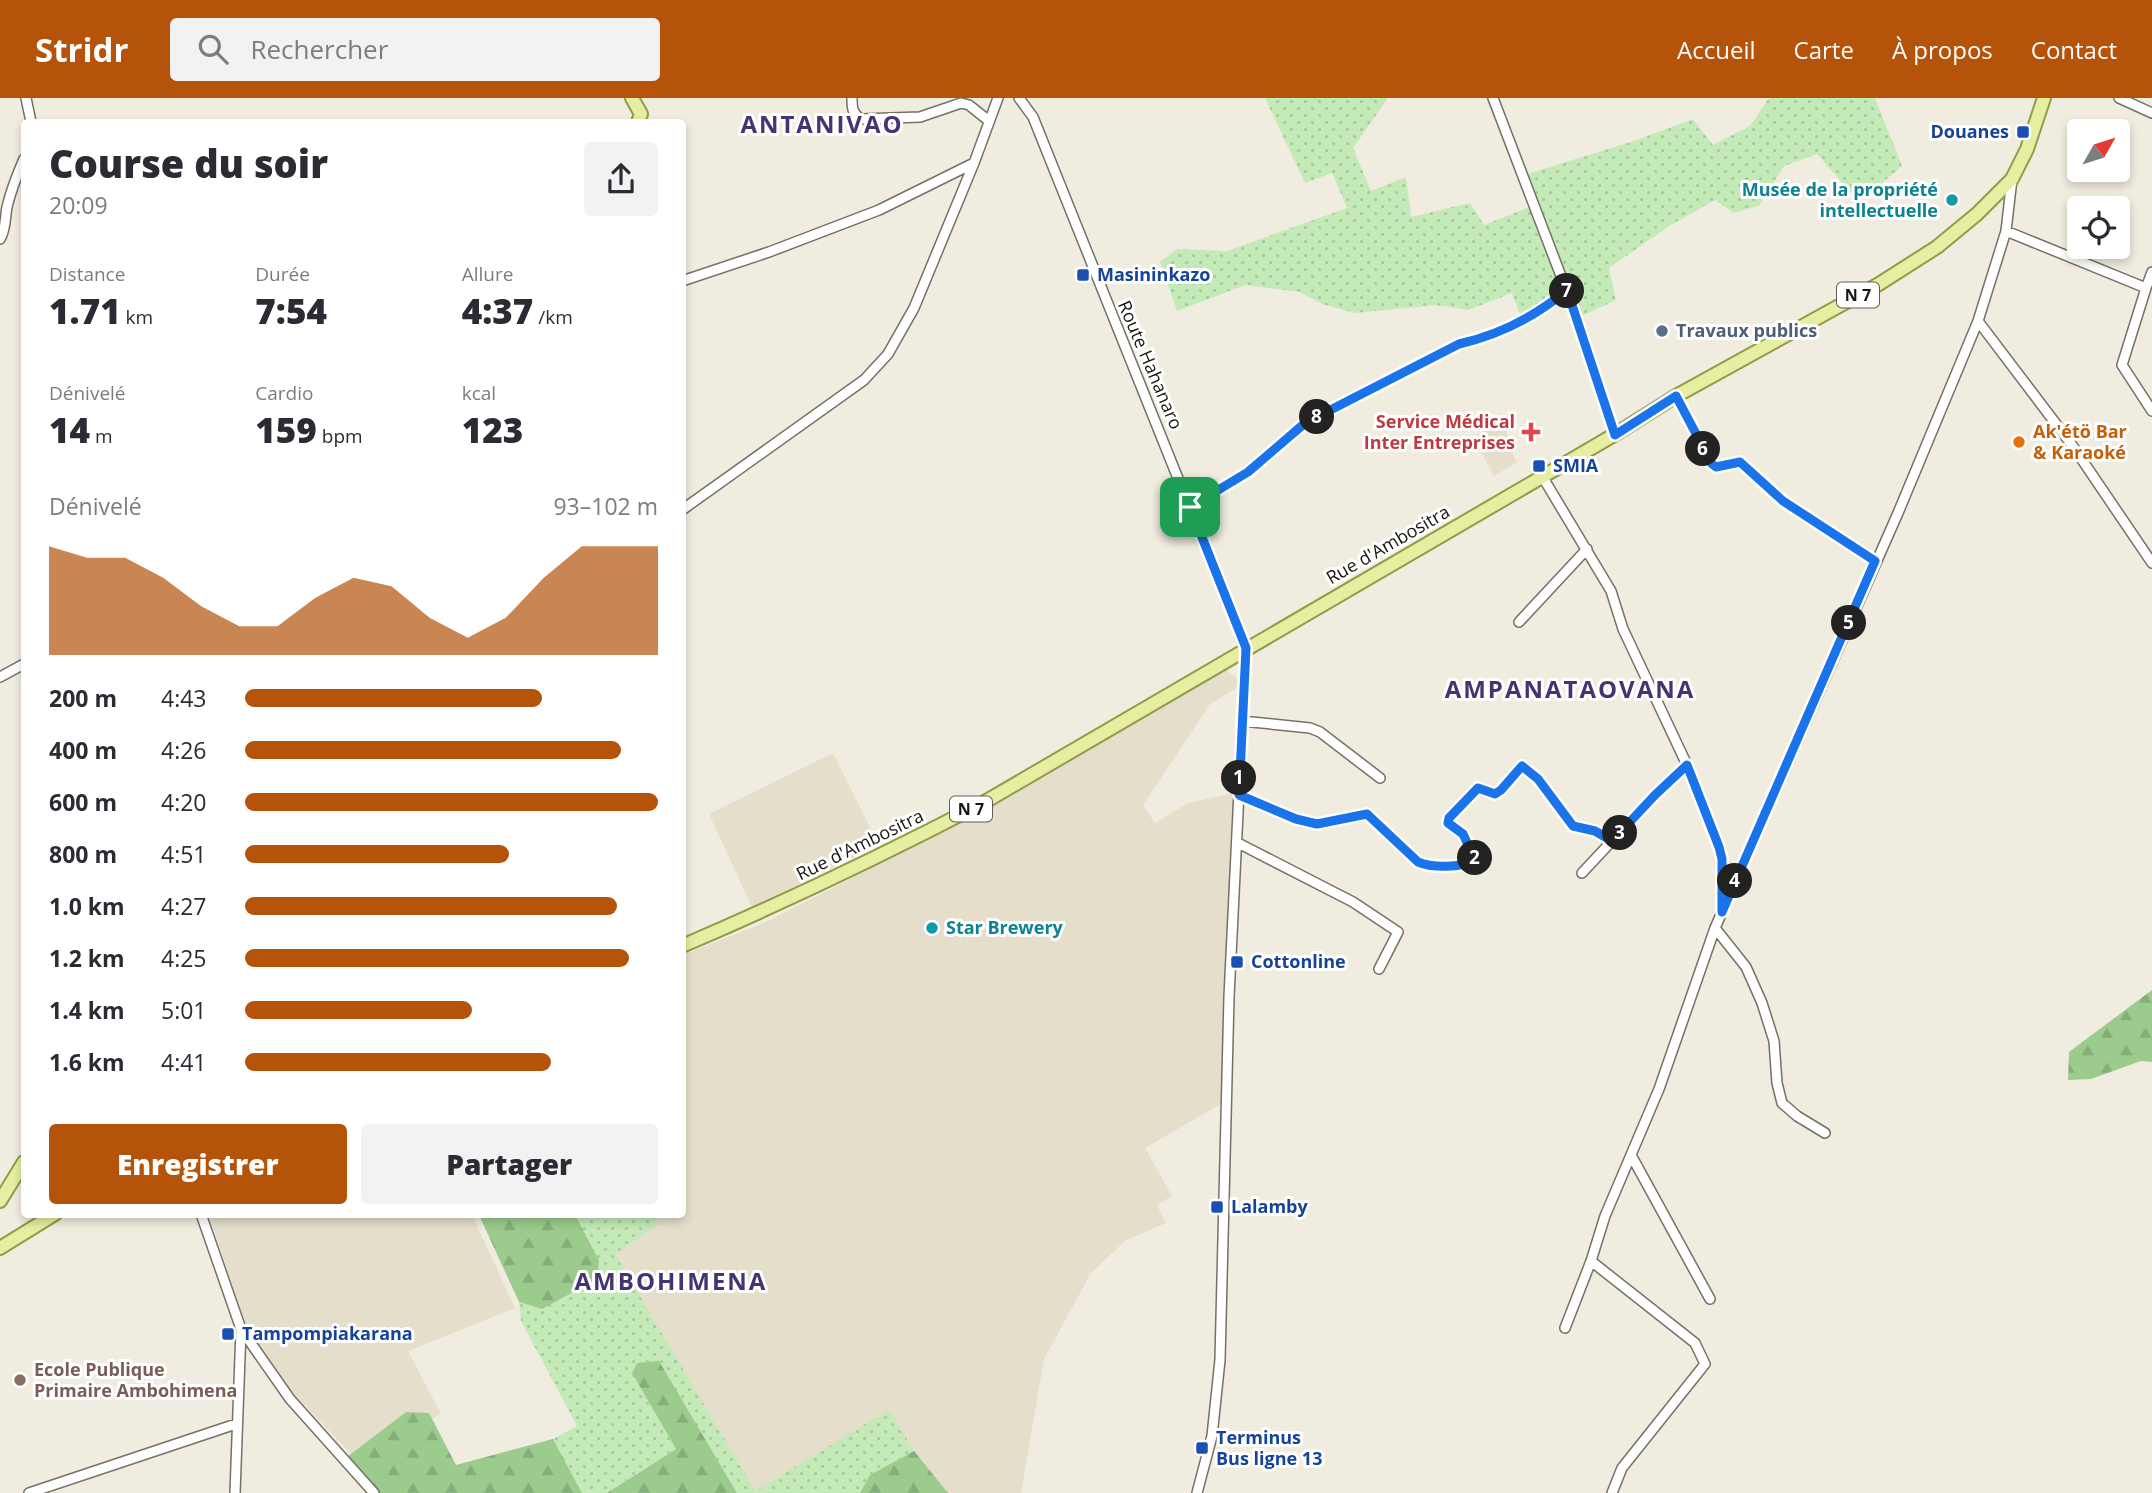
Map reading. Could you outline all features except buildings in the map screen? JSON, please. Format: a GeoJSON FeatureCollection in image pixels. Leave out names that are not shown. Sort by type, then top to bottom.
{"type":"FeatureCollection","features":[{"type":"Feature","properties":{"kind":"main road"},"geometry":{"type":"LineString","coordinates":[[632,98],[641,114],[639,119]]}},
{"type":"Feature","properties":{"kind":"main road","name":"Rue d'Ambositra"},"geometry":{"type":"LineString","coordinates":[[686,944],[821,885],[983,803],[1615,435],[1676,396],[1879,284],[1937,247],[1977,214],[2012,178],[2027,149],[2044,98]]}},
{"type":"Feature","properties":{"kind":"main road"},"geometry":{"type":"LineString","coordinates":[[0,1201],[21,1167]]}},
{"type":"Feature","properties":{"kind":"main road"},"geometry":{"type":"LineString","coordinates":[[0,1248],[49,1218]]}},
{"type":"Feature","properties":{"kind":"street"},"geometry":{"type":"LineString","coordinates":[[26,98],[30,119]]}},
{"type":"Feature","properties":{"kind":"street"},"geometry":{"type":"LineString","coordinates":[[852,98],[852,110],[861,118],[920,117],[961,103],[969,104],[989,121]]}},
{"type":"Feature","properties":{"kind":"street"},"geometry":{"type":"LineString","coordinates":[[686,507],[864,380],[888,354],[914,308],[998,98]]}},
{"type":"Feature","properties":{"kind":"street","name":"Route Hahanaro"},"geometry":{"type":"LineString","coordinates":[[1018,98],[1033,117],[1246,648]]}},
{"type":"Feature","properties":{"kind":"street"},"geometry":{"type":"LineString","coordinates":[[1493,98],[1567,290],[1615,435]]}},
{"type":"Feature","properties":{"kind":"street"},"geometry":{"type":"LineString","coordinates":[[2119,98],[2152,113]]}},
{"type":"Feature","properties":{"kind":"street"},"geometry":{"type":"LineString","coordinates":[[686,280],[769,252],[879,210],[974,163]]}},
{"type":"Feature","properties":{"kind":"street"},"geometry":{"type":"LineString","coordinates":[[0,239],[3,236],[6,209],[14,181],[21,166]]}},
{"type":"Feature","properties":{"kind":"street"},"geometry":{"type":"LineString","coordinates":[[1565,1328],[1605,1216],[1659,1089],[1715,928],[1898,513],[1978,321],[2006,231],[2012,178]]}},
{"type":"Feature","properties":{"kind":"street"},"geometry":{"type":"LineString","coordinates":[[2006,231],[2146,288]]}},
{"type":"Feature","properties":{"kind":"street"},"geometry":{"type":"LineString","coordinates":[[2152,272],[2122,365],[2152,411]]}},
{"type":"Feature","properties":{"kind":"street"},"geometry":{"type":"LineString","coordinates":[[1190,507],[1248,472],[1305,423],[1459,344],[1486,338],[1545,309],[1567,290]]}},
{"type":"Feature","properties":{"kind":"street"},"geometry":{"type":"LineString","coordinates":[[1978,321],[2072,445],[2152,563]]}},
{"type":"Feature","properties":{"kind":"street"},"geometry":{"type":"LineString","coordinates":[[1676,396],[1712,464],[1716,467],[1740,462],[1783,501],[1875,561]]}},
{"type":"Feature","properties":{"kind":"street"},"geometry":{"type":"LineString","coordinates":[[1542,476],[1611,591],[1623,629],[1687,765],[1722,859],[1722,912]]}},
{"type":"Feature","properties":{"kind":"street"},"geometry":{"type":"LineString","coordinates":[[1520,622],[1587,549]]}},
{"type":"Feature","properties":{"kind":"street"},"geometry":{"type":"LineString","coordinates":[[1197,1493],[1212,1436],[1220,1360],[1229,996],[1246,648]]}},
{"type":"Feature","properties":{"kind":"street"},"geometry":{"type":"LineString","coordinates":[[0,677],[21,666]]}},
{"type":"Feature","properties":{"kind":"street"},"geometry":{"type":"LineString","coordinates":[[1242,721],[1310,727],[1380,778]]}},
{"type":"Feature","properties":{"kind":"street"},"geometry":{"type":"LineString","coordinates":[[1582,873],[1687,765]]}},
{"type":"Feature","properties":{"kind":"street"},"geometry":{"type":"LineString","coordinates":[[1239,795],[1296,819],[1317,824],[1367,814],[1418,862],[1427,866],[1468,864],[1475,860],[1463,834],[1448,823],[1449,818],[1478,788],[1495,794],[1522,766],[1538,779],[1573,826],[1595,831],[1612,841]]}},
{"type":"Feature","properties":{"kind":"street"},"geometry":{"type":"LineString","coordinates":[[1238,843],[1353,902],[1398,932],[1379,969]]}},
{"type":"Feature","properties":{"kind":"street"},"geometry":{"type":"LineString","coordinates":[[1715,928],[1746,967],[1762,1003],[1774,1041],[1777,1083],[1782,1103],[1825,1133]]}},
{"type":"Feature","properties":{"kind":"street"},"geometry":{"type":"LineString","coordinates":[[1631,1155],[1710,1299]]}},
{"type":"Feature","properties":{"kind":"street"},"geometry":{"type":"LineString","coordinates":[[202,1218],[241,1329],[290,1399],[374,1493]]}},
{"type":"Feature","properties":{"kind":"street"},"geometry":{"type":"LineString","coordinates":[[1591,1261],[1695,1343],[1705,1364],[1622,1468],[1612,1493]]}},
{"type":"Feature","properties":{"kind":"street"},"geometry":{"type":"LineString","coordinates":[[235,1493],[241,1329]]}},
{"type":"Feature","properties":{"kind":"street"},"geometry":{"type":"LineString","coordinates":[[29,1493],[57,1488],[236,1424]]}},
{"type":"Feature","properties":{"kind":"shaded area"},"geometry":{"type":"Polygon","coordinates":[[[1500,421],[1516,450],[1512,453],[1517,462],[1494,476],[1473,437],[1500,421]]]}},
{"type":"Feature","properties":{"kind":"shaded area"},"geometry":{"type":"Polygon","coordinates":[[[1224,668],[1243,684],[1210,704],[1143,805],[1155,823],[1188,803],[1234,793],[1221,1104],[1145,1148],[1172,1196],[1157,1205],[1166,1223],[1126,1240],[1091,1273],[1044,1359],[1021,1493],[737,1493],[585,1218],[686,1218],[686,954],[764,923],[938,834],[1224,668]]]}},
{"type":"Feature","properties":{"kind":"shaded area"},"geometry":{"type":"Polygon","coordinates":[[[833,753],[879,845],[752,907],[709,814],[833,753]]]}},
{"type":"Feature","properties":{"kind":"shaded area"},"geometry":{"type":"Polygon","coordinates":[[[210,1218],[473,1218],[515,1308],[408,1351],[441,1414],[355,1458],[295,1395],[246,1325],[210,1218]]]}},
{"type":"Feature","properties":{"kind":"green space"},"geometry":{"type":"Polygon","coordinates":[[[1265,98],[1388,98],[1353,148],[1371,191],[1406,177],[1411,217],[1470,203],[1484,225],[1535,205],[1524,175],[1637,140],[1693,119],[1713,145],[1750,126],[1769,98],[1875,98],[1902,166],[1868,195],[1853,195],[1817,154],[1784,166],[1759,206],[1734,213],[1715,200],[1669,226],[1609,268],[1616,300],[1577,318],[1567,291],[1522,319],[1512,293],[1468,310],[1436,305],[1355,313],[1322,304],[1300,292],[1245,285],[1177,311],[1160,262],[1177,249],[1227,251],[1347,208],[1332,173],[1305,183],[1265,98]]]}},
{"type":"Feature","properties":{"kind":"green space"},"geometry":{"type":"Polygon","coordinates":[[[2152,990],[2152,1062],[2141,1061],[2091,1079],[2068,1080],[2069,1052],[2152,990]]]}},
{"type":"Feature","properties":{"kind":"green space"},"geometry":{"type":"Polygon","coordinates":[[[480,1218],[577,1218],[599,1260],[597,1279],[542,1309],[519,1302],[480,1218]]]}},
{"type":"Feature","properties":{"kind":"green space"},"geometry":{"type":"Polygon","coordinates":[[[577,1218],[655,1218],[659,1224],[615,1254],[755,1491],[889,1410],[914,1451],[870,1475],[860,1493],[737,1493],[659,1362],[632,1373],[676,1449],[607,1493],[582,1493],[553,1439],[577,1426],[521,1321],[519,1302],[542,1309],[599,1260],[577,1218]]]}},
{"type":"Feature","properties":{"kind":"green space"},"geometry":{"type":"Polygon","coordinates":[[[659,1361],[737,1493],[607,1493],[676,1449],[632,1373],[637,1363],[659,1361]]]}},
{"type":"Feature","properties":{"kind":"green space"},"geometry":{"type":"Polygon","coordinates":[[[406,1412],[429,1413],[456,1465],[553,1439],[582,1493],[374,1493],[343,1460],[406,1412]]]}},
{"type":"Feature","properties":{"kind":"green space"},"geometry":{"type":"Polygon","coordinates":[[[914,1451],[948,1493],[860,1493],[870,1475],[914,1451]]]}},
{"type":"Feature","properties":{"kind":"place","name":"Douanes"},"geometry":{"type":"Point","coordinates":[2023,132]}},
{"type":"Feature","properties":{"kind":"place","name":"Musée de la propriété intellectuelle"},"geometry":{"type":"Point","coordinates":[1952,200]}},
{"type":"Feature","properties":{"kind":"place","name":"Masininkazo"},"geometry":{"type":"Point","coordinates":[1083,275]}},
{"type":"Feature","properties":{"kind":"place","name":"Travaux publics"},"geometry":{"type":"Point","coordinates":[1662,331]}},
{"type":"Feature","properties":{"kind":"place","name":"Service Médical Inter Entreprises"},"geometry":{"type":"Point","coordinates":[1531,432]}},
{"type":"Feature","properties":{"kind":"place","name":"Ak'étö Bar & Karaoké"},"geometry":{"type":"Point","coordinates":[2019,442]}},
{"type":"Feature","properties":{"kind":"place","name":"SMIA"},"geometry":{"type":"Point","coordinates":[1539,466]}},
{"type":"Feature","properties":{"kind":"place","name":"Star Brewery"},"geometry":{"type":"Point","coordinates":[932,928]}},
{"type":"Feature","properties":{"kind":"place","name":"Cottonline"},"geometry":{"type":"Point","coordinates":[1237,962]}},
{"type":"Feature","properties":{"kind":"place","name":"Lalamby"},"geometry":{"type":"Point","coordinates":[1217,1207]}},
{"type":"Feature","properties":{"kind":"place","name":"Tampompiakarana"},"geometry":{"type":"Point","coordinates":[228,1334]}},
{"type":"Feature","properties":{"kind":"place","name":"Ecole Publique Primaire Ambohimena"},"geometry":{"type":"Point","coordinates":[20,1380]}},
{"type":"Feature","properties":{"kind":"place","name":"Terminus Bus ligne 13"},"geometry":{"type":"Point","coordinates":[1202,1448]}},
{"type":"Feature","properties":{"kind":"district","name":"ANTANIVAO"},"geometry":{"type":"Point","coordinates":[822,125]}},
{"type":"Feature","properties":{"kind":"district","name":"AMPANATAOVANA"},"geometry":{"type":"Point","coordinates":[1570,690]}},
{"type":"Feature","properties":{"kind":"district","name":"AMBOHIMENA"},"geometry":{"type":"Point","coordinates":[671,1282]}},
{"type":"Feature","properties":{"kind":"route"},"geometry":{"type":"LineString","coordinates":[[1567,290],[1615,435],[1676,396],[1712,464],[1716,467],[1740,462],[1783,501],[1875,561],[1722,912],[1722,859],[1687,765],[1612,841],[1595,831],[1573,826],[1538,779],[1522,766],[1495,794],[1478,788],[1449,818],[1448,823],[1463,834],[1475,860],[1468,864],[1427,866],[1418,862],[1367,814],[1317,824],[1296,819],[1239,795],[1246,648],[1190,507],[1248,472],[1305,423],[1459,344],[1486,338],[1545,309],[1567,290]]}}]}
